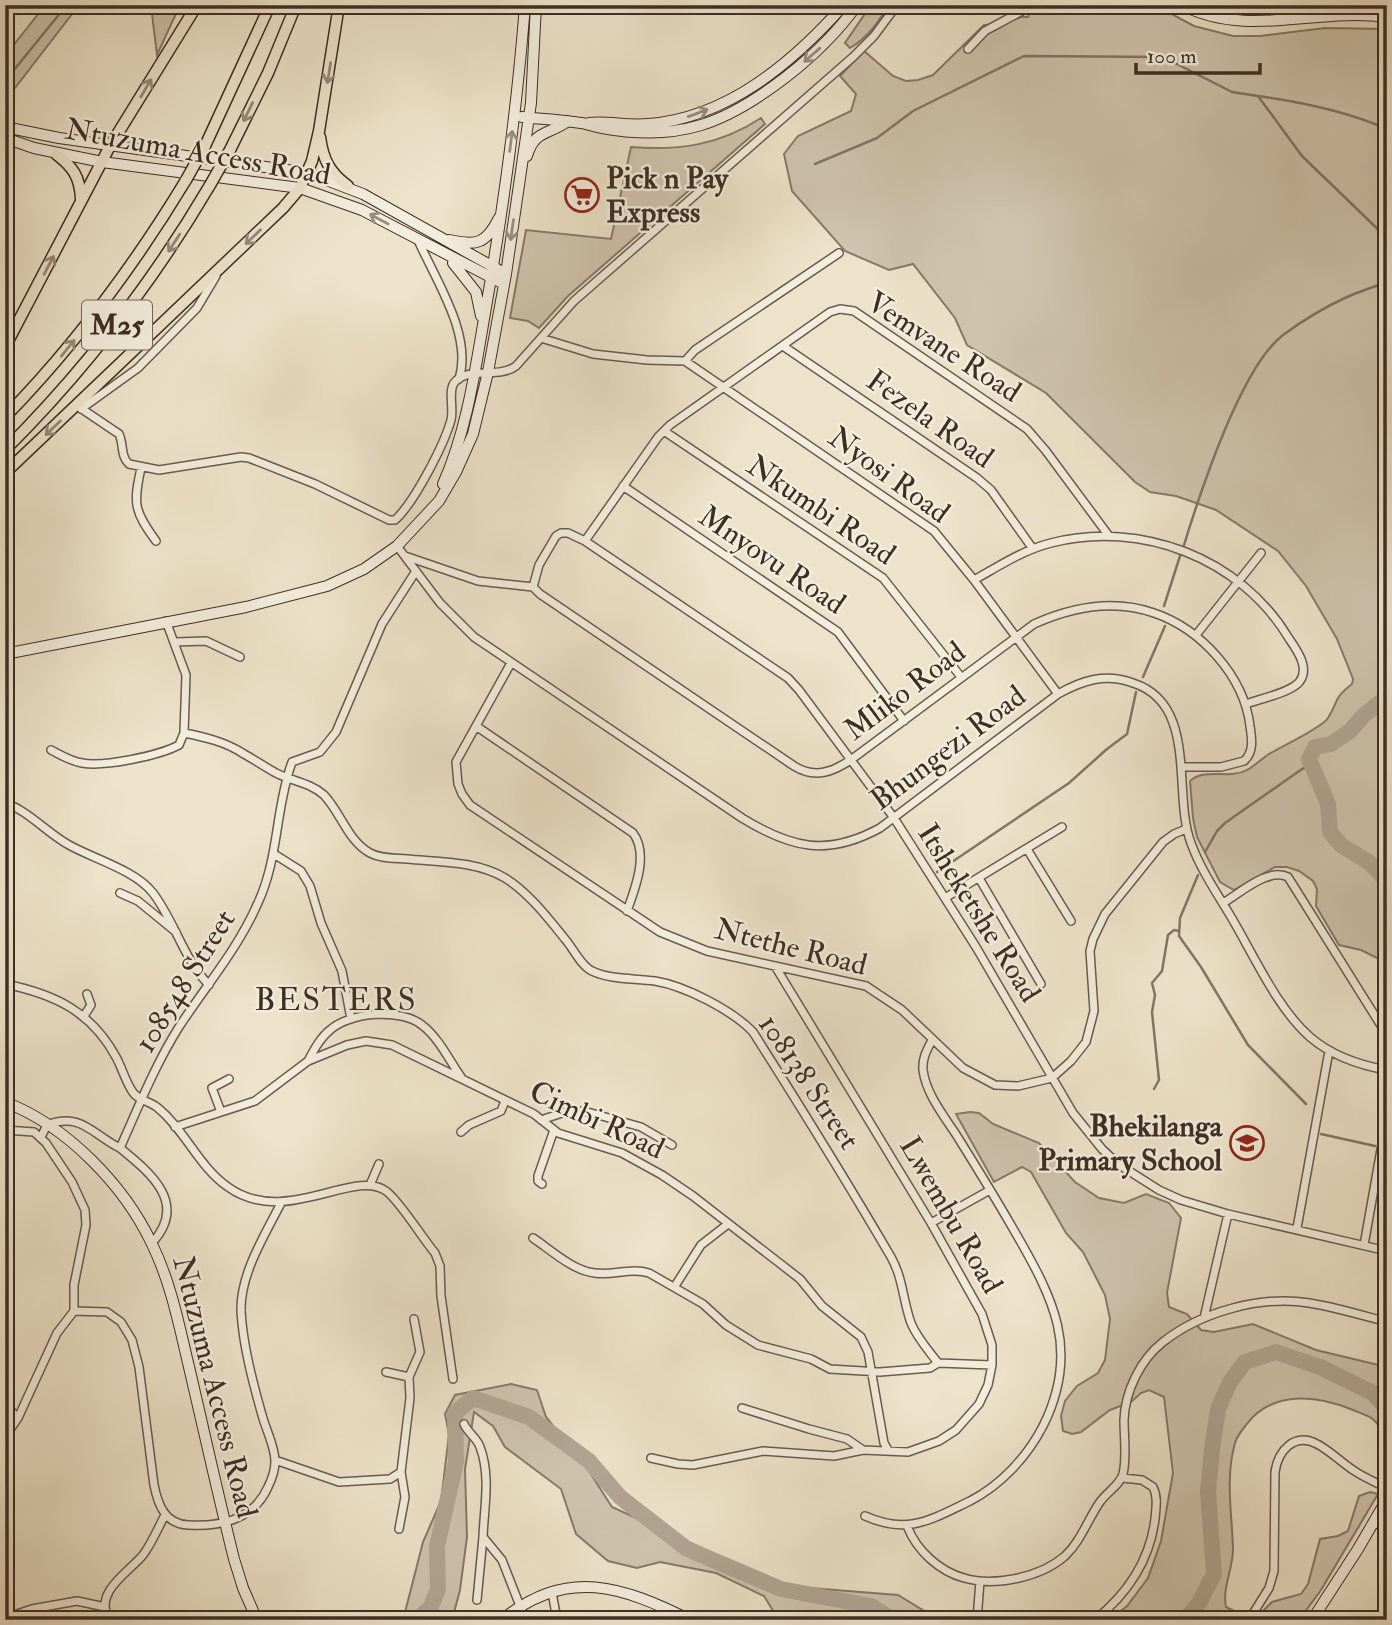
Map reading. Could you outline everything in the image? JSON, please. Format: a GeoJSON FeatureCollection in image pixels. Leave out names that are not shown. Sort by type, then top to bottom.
{"type":"FeatureCollection","features":[{"type":"Feature","properties":{"kind":"main road"},"geometry":{"type":"LineString","coordinates":[[5,347],[110,146],[197,5]]}},
{"type":"Feature","properties":{"kind":"main road","name":"M25"},"geometry":{"type":"LineString","coordinates":[[5,417],[58,360],[118,285],[186,180],[205,146],[270,5]]}},
{"type":"Feature","properties":{"kind":"main road","name":"M25"},"geometry":{"type":"LineString","coordinates":[[5,450],[89,360],[152,276],[230,150],[268,73],[296,5]]}},
{"type":"Feature","properties":{"kind":"main road"},"geometry":{"type":"LineString","coordinates":[[5,473],[78,407],[283,208],[300,188],[308,173],[319,131],[340,5]]}},
{"type":"Feature","properties":{"kind":"main road"},"geometry":{"type":"LineString","coordinates":[[319,131],[322,153],[328,167],[348,186]]}},
{"type":"Feature","properties":{"kind":"main road"},"geometry":{"type":"LineString","coordinates":[[56,154],[76,172],[81,201]]}},
{"type":"Feature","properties":{"kind":"street"},"geometry":{"type":"LineString","coordinates":[[428,513],[458,445],[474,374],[503,209],[525,5]]}},
{"type":"Feature","properties":{"kind":"street"},"geometry":{"type":"LineString","coordinates":[[5,654],[246,607],[317,589],[401,551],[446,489],[466,452],[479,414],[505,279],[531,103],[536,5]]}},
{"type":"Feature","properties":{"kind":"street"},"geometry":{"type":"LineString","coordinates":[[585,123],[664,122],[685,118],[732,99],[771,73],[811,39],[844,5]]}},
{"type":"Feature","properties":{"kind":"street"},"geometry":{"type":"LineString","coordinates":[[514,116],[585,123],[600,128],[663,132],[709,124],[727,117],[766,92],[825,44],[858,5]]}},
{"type":"Feature","properties":{"kind":"street"},"geometry":{"type":"LineString","coordinates":[[459,379],[488,372],[504,373],[512,369],[574,301],[853,57],[874,36],[897,5]]}},
{"type":"Feature","properties":{"kind":"street"},"geometry":{"type":"LineString","coordinates":[[968,49],[985,31],[1029,5]]}},
{"type":"Feature","properties":{"kind":"street"},"geometry":{"type":"LineString","coordinates":[[1182,5],[1219,19],[1252,23],[1348,14],[1387,17]]}},
{"type":"Feature","properties":{"kind":"street"},"geometry":{"type":"LineString","coordinates":[[518,187],[533,140],[568,121]]}},
{"type":"Feature","properties":{"kind":"street","name":"Ntuzuma Access Road"},"geometry":{"type":"LineString","coordinates":[[5,127],[110,146],[308,173],[348,186],[493,266],[505,279]]}},
{"type":"Feature","properties":{"kind":"street","name":"Ntuzuma Access Road"},"geometry":{"type":"LineString","coordinates":[[5,138],[56,154],[102,162],[300,188],[362,210],[491,279],[505,279]]}},
{"type":"Feature","properties":{"kind":"street"},"geometry":{"type":"LineString","coordinates":[[439,238],[468,243],[483,240],[493,231],[503,209]]}},
{"type":"Feature","properties":{"kind":"street"},"geometry":{"type":"LineString","coordinates":[[78,407],[119,434],[123,441],[126,461],[141,468],[176,469],[241,457],[249,458],[315,484],[389,520],[395,520],[425,478],[452,418],[452,387],[459,379],[463,360],[456,326],[418,240]]}},
{"type":"Feature","properties":{"kind":"street"},"geometry":{"type":"LineString","coordinates":[[439,251],[461,271],[476,292],[480,303],[481,335]]}},
{"type":"Feature","properties":{"kind":"street"},"geometry":{"type":"LineString","coordinates":[[541,338],[593,354],[685,361],[695,350],[839,253]]}},
{"type":"Feature","properties":{"kind":"street","name":"Vemvane Road"},"geometry":{"type":"LineString","coordinates":[[585,541],[664,431],[830,312],[840,309],[854,311],[1027,429],[1109,536]]}},
{"type":"Feature","properties":{"kind":"street","name":"Fezela Road"},"geometry":{"type":"LineString","coordinates":[[783,346],[984,483],[1033,549]]}},
{"type":"Feature","properties":{"kind":"street","name":"Nyosi Road"},"geometry":{"type":"LineString","coordinates":[[685,361],[928,526],[942,539],[974,580],[1058,694]]}},
{"type":"Feature","properties":{"kind":"street","name":"Nkumbi Road"},"geometry":{"type":"LineString","coordinates":[[664,431],[883,578],[961,677]]}},
{"type":"Feature","properties":{"kind":"street"},"geometry":{"type":"LineString","coordinates":[[141,468],[136,497],[137,510],[156,541]]}},
{"type":"Feature","properties":{"kind":"street","name":"Mnyovu Road"},"geometry":{"type":"LineString","coordinates":[[623,486],[838,632],[904,721]]}},
{"type":"Feature","properties":{"kind":"street","name":"Itsheketshe Road"},"geometry":{"type":"LineString","coordinates":[[533,586],[539,565],[556,536],[568,533],[585,541],[788,678],[852,759],[894,818],[1052,1078],[1091,1136],[1125,1168],[1168,1195],[1228,1214],[1387,1251]]}},
{"type":"Feature","properties":{"kind":"street"},"geometry":{"type":"LineString","coordinates":[[974,580],[1033,549],[1066,540],[1109,536],[1151,541],[1185,551],[1216,566],[1239,582],[1272,615],[1300,657],[1302,679],[1296,686],[1247,704]]}},
{"type":"Feature","properties":{"kind":"street"},"geometry":{"type":"LineString","coordinates":[[401,551],[478,581],[533,586]]}},
{"type":"Feature","properties":{"kind":"street","name":"Bhungezi Road"},"geometry":{"type":"LineString","coordinates":[[401,551],[440,603],[464,628],[511,663],[742,818],[782,839],[800,845],[839,845],[865,836],[894,818],[1058,694],[1073,686],[1096,678],[1114,678],[1138,684],[1159,700],[1176,732],[1186,829],[1201,865],[1281,1003],[1298,1025],[1329,1051],[1353,1062],[1387,1070]]}},
{"type":"Feature","properties":{"kind":"street"},"geometry":{"type":"LineString","coordinates":[[1196,635],[1261,553]]}},
{"type":"Feature","properties":{"kind":"street","name":"108548 Street"},"geometry":{"type":"LineString","coordinates":[[121,1148],[142,1099],[178,1029],[246,928],[265,887],[292,762],[320,752],[336,732],[382,624],[416,571]]}},
{"type":"Feature","properties":{"kind":"street","name":"Mliko Road"},"geometry":{"type":"LineString","coordinates":[[533,586],[540,594],[801,771],[821,774],[852,759],[1034,624],[1062,612],[1109,606],[1152,612],[1196,635],[1223,664],[1247,704],[1252,738],[1248,758],[1230,766],[1181,767]]}},
{"type":"Feature","properties":{"kind":"street"},"geometry":{"type":"LineString","coordinates":[[51,750],[71,760],[99,764],[173,748],[181,743],[184,733],[186,675],[166,621]]}},
{"type":"Feature","properties":{"kind":"street"},"geometry":{"type":"LineString","coordinates":[[176,642],[206,642],[240,657]]}},
{"type":"Feature","properties":{"kind":"street","name":"Ntethe Road"},"geometry":{"type":"LineString","coordinates":[[511,663],[456,762],[458,784],[466,800],[627,911],[681,942],[708,951],[866,986],[902,1010],[963,1068],[995,1085],[1018,1086],[1052,1078],[1079,1053],[1092,1023],[1090,951],[1093,939],[1105,914],[1163,842],[1186,829]]}},
{"type":"Feature","properties":{"kind":"street"},"geometry":{"type":"LineString","coordinates":[[476,726],[633,833],[640,847],[639,867],[627,911]]}},
{"type":"Feature","properties":{"kind":"street","name":"108138 Street"},"geometry":{"type":"LineString","coordinates":[[184,733],[216,741],[321,793],[332,805],[354,840],[370,853],[385,857],[452,863],[479,868],[505,878],[524,894],[566,940],[583,972],[670,985],[719,1006],[738,1018],[753,1032],[825,1145],[892,1259],[904,1289],[911,1323],[939,1363]]}},
{"type":"Feature","properties":{"kind":"street"},"geometry":{"type":"LineString","coordinates":[[5,803],[30,816],[68,845],[143,882],[166,911],[192,965],[209,985]]}},
{"type":"Feature","properties":{"kind":"street"},"geometry":{"type":"LineString","coordinates":[[945,898],[1062,827]]}},
{"type":"Feature","properties":{"kind":"street"},"geometry":{"type":"LineString","coordinates":[[1027,849],[1071,921]]}},
{"type":"Feature","properties":{"kind":"street"},"geometry":{"type":"LineString","coordinates":[[274,854],[301,871],[310,886],[321,923],[342,971],[351,1019]]}},
{"type":"Feature","properties":{"kind":"street"},"geometry":{"type":"LineString","coordinates":[[1223,903],[1269,877],[1282,874],[1288,877],[1387,1034]]}},
{"type":"Feature","properties":{"kind":"street"},"geometry":{"type":"LineString","coordinates":[[979,878],[1041,984]]}},
{"type":"Feature","properties":{"kind":"street"},"geometry":{"type":"LineString","coordinates":[[120,893],[152,911],[176,932]]}},
{"type":"Feature","properties":{"kind":"street","name":"Lwembu Road"},"geometry":{"type":"LineString","coordinates":[[651,1458],[693,1465],[763,1451],[834,1456],[863,1450],[916,1450],[939,1441],[956,1430],[979,1404],[988,1385],[992,1345],[982,1314],[931,1223],[775,966]]}},
{"type":"Feature","properties":{"kind":"street"},"geometry":{"type":"LineString","coordinates":[[6,983],[64,1002],[84,1016],[115,1055],[133,1092],[160,1109],[203,1165],[225,1186],[253,1201],[281,1203],[370,1185],[388,1192],[437,1256],[453,1379]]}},
{"type":"Feature","properties":{"kind":"street"},"geometry":{"type":"LineString","coordinates":[[84,1016],[92,1005],[87,994]]}},
{"type":"Feature","properties":{"kind":"street"},"geometry":{"type":"LineString","coordinates":[[308,1061],[328,1031],[351,1019],[388,1014],[404,1015],[430,1032],[461,1078]]}},
{"type":"Feature","properties":{"kind":"street"},"geometry":{"type":"LineString","coordinates":[[5,1030],[7,1043]]}},
{"type":"Feature","properties":{"kind":"street"},"geometry":{"type":"LineString","coordinates":[[864,1516],[885,1524],[907,1527],[938,1516],[981,1495],[1019,1462],[1034,1444],[1055,1398],[1061,1354],[1056,1314],[1039,1274],[928,1089],[923,1064],[932,1040]]}},
{"type":"Feature","properties":{"kind":"street","name":"Cimbi Road"},"geometry":{"type":"LineString","coordinates":[[175,1127],[258,1100],[308,1061],[346,1045],[362,1041],[398,1048],[534,1114],[564,1136],[625,1155],[693,1196],[800,1279],[822,1306],[856,1333],[866,1348],[883,1437],[888,1450]]}},
{"type":"Feature","properties":{"kind":"street"},"geometry":{"type":"LineString","coordinates":[[1297,1228],[1329,1051]]}},
{"type":"Feature","properties":{"kind":"street"},"geometry":{"type":"LineString","coordinates":[[221,1112],[212,1088],[229,1079]]}},
{"type":"Feature","properties":{"kind":"street"},"geometry":{"type":"LineString","coordinates":[[461,1132],[469,1125],[501,1111],[505,1101]]}},
{"type":"Feature","properties":{"kind":"street","name":"Ntuzuma Access Road"},"geometry":{"type":"LineString","coordinates":[[5,1102],[47,1125],[83,1152],[103,1172],[139,1220],[152,1243],[175,1307],[225,1523],[243,1588],[257,1620]]}},
{"type":"Feature","properties":{"kind":"street"},"geometry":{"type":"LineString","coordinates":[[541,1119],[584,1111],[640,1128],[671,1145]]}},
{"type":"Feature","properties":{"kind":"street"},"geometry":{"type":"LineString","coordinates":[[1364,1245],[1387,1116]]}},
{"type":"Feature","properties":{"kind":"street"},"geometry":{"type":"LineString","coordinates":[[41,1137],[47,1125],[65,1120],[76,1121],[121,1148],[155,1181],[166,1197],[165,1226],[152,1243]]}},
{"type":"Feature","properties":{"kind":"street"},"geometry":{"type":"LineString","coordinates":[[5,1130],[34,1132],[41,1137],[72,1182],[86,1216],[74,1285],[74,1311],[57,1333],[18,1418],[5,1437]]}},
{"type":"Feature","properties":{"kind":"street"},"geometry":{"type":"LineString","coordinates":[[541,1184],[538,1176],[554,1130]]}},
{"type":"Feature","properties":{"kind":"street"},"geometry":{"type":"LineString","coordinates":[[370,1185],[379,1164]]}},
{"type":"Feature","properties":{"kind":"street"},"geometry":{"type":"LineString","coordinates":[[931,1223],[990,1190]]}},
{"type":"Feature","properties":{"kind":"street"},"geometry":{"type":"LineString","coordinates":[[74,1311],[107,1312],[121,1322],[132,1340],[139,1367],[154,1485],[165,1515],[181,1524],[225,1523],[243,1517],[258,1504],[271,1481],[275,1460],[258,1400],[241,1309],[252,1263],[281,1203]]}},
{"type":"Feature","properties":{"kind":"street"},"geometry":{"type":"LineString","coordinates":[[1204,1318],[1228,1214]]}},
{"type":"Feature","properties":{"kind":"street"},"geometry":{"type":"LineString","coordinates":[[675,1286],[701,1245],[728,1224]]}},
{"type":"Feature","properties":{"kind":"street"},"geometry":{"type":"LineString","coordinates":[[533,1238],[589,1272],[603,1274],[646,1271],[675,1286],[708,1308],[726,1325],[758,1345],[811,1359],[836,1370],[880,1372],[930,1368],[939,1363],[992,1365]]}},
{"type":"Feature","properties":{"kind":"street"},"geometry":{"type":"LineString","coordinates":[[907,1527],[914,1542],[936,1564],[952,1573],[980,1581],[1040,1571],[1065,1556],[1100,1502],[1122,1478],[1125,1403],[1138,1371],[1165,1340],[1204,1318],[1252,1304],[1291,1301],[1310,1303],[1387,1321]]}},
{"type":"Feature","properties":{"kind":"street"},"geometry":{"type":"LineString","coordinates":[[399,1529],[405,1497],[401,1472],[410,1398],[409,1377],[420,1352],[414,1319]]}},
{"type":"Feature","properties":{"kind":"street"},"geometry":{"type":"LineString","coordinates":[[386,1372],[409,1377]]}},
{"type":"Feature","properties":{"kind":"street"},"geometry":{"type":"LineString","coordinates":[[5,1405],[18,1418]]}},
{"type":"Feature","properties":{"kind":"street"},"geometry":{"type":"LineString","coordinates":[[742,1408],[847,1439],[863,1450]]}},
{"type":"Feature","properties":{"kind":"street"},"geometry":{"type":"LineString","coordinates":[[464,1424],[479,1443],[484,1462],[486,1490],[477,1600]]}},
{"type":"Feature","properties":{"kind":"street"},"geometry":{"type":"LineString","coordinates":[[1249,1620],[1269,1588],[1274,1572],[1275,1472],[1278,1457],[1285,1448],[1299,1441],[1314,1442],[1356,1472],[1387,1488]]}},
{"type":"Feature","properties":{"kind":"street"},"geometry":{"type":"LineString","coordinates":[[275,1460],[339,1482],[390,1479],[401,1472]]}},
{"type":"Feature","properties":{"kind":"street"},"geometry":{"type":"LineString","coordinates":[[1095,1620],[1119,1597],[1136,1574],[1153,1533],[1157,1503],[1153,1487],[1144,1480],[1122,1478]]}},
{"type":"Feature","properties":{"kind":"street"},"geometry":{"type":"LineString","coordinates":[[1312,1620],[1387,1499]]}},
{"type":"Feature","properties":{"kind":"street"},"geometry":{"type":"LineString","coordinates":[[108,1620],[105,1607],[107,1593],[144,1554],[165,1515]]}},
{"type":"Feature","properties":{"kind":"street"},"geometry":{"type":"LineString","coordinates":[[1373,1522],[1387,1529]]}},
{"type":"Feature","properties":{"kind":"street"},"geometry":{"type":"LineString","coordinates":[[482,1537],[499,1555],[520,1606]]}},
{"type":"Feature","properties":{"kind":"street"},"geometry":{"type":"LineString","coordinates":[[977,1620],[980,1581]]}},
{"type":"Feature","properties":{"kind":"street"},"geometry":{"type":"LineString","coordinates":[[502,1620],[520,1606],[552,1592],[583,1587],[610,1588],[635,1594],[690,1620]]}},
{"type":"Feature","properties":{"kind":"street"},"geometry":{"type":"LineString","coordinates":[[552,1592],[557,1620]]}},
{"type":"Feature","properties":{"kind":"street"},"geometry":{"type":"LineString","coordinates":[[5,1618],[32,1609],[77,1601],[105,1607]]}},
{"type":"Feature","properties":{"kind":"shaded area"},"geometry":{"type":"Polygon","coordinates":[[[157,5],[180,5],[157,55],[152,14],[157,5]]]}},
{"type":"Feature","properties":{"kind":"shaded area"},"geometry":{"type":"Polygon","coordinates":[[[871,5],[889,5],[877,23],[850,48],[845,43],[871,5]]]}},
{"type":"Feature","properties":{"kind":"shaded area"},"geometry":{"type":"Polygon","coordinates":[[[1033,5],[1155,5],[1194,26],[1233,36],[1260,36],[1325,28],[1387,29],[1387,963],[1361,950],[1339,945],[1316,906],[1317,889],[1313,881],[1299,871],[1275,867],[1234,890],[1220,882],[1197,837],[1190,781],[1203,775],[1240,773],[1250,768],[1324,722],[1339,697],[1352,684],[1353,679],[1337,639],[1306,586],[1278,551],[1216,510],[1176,496],[1150,492],[1135,482],[1046,393],[967,345],[955,318],[913,264],[889,270],[845,251],[792,191],[784,154],[798,136],[851,111],[856,94],[840,76],[864,51],[893,76],[906,81],[918,80],[933,75],[984,25],[1002,24],[1028,17],[1033,5]]]}},
{"type":"Feature","properties":{"kind":"shaded area"},"geometry":{"type":"Polygon","coordinates":[[[76,9],[5,104],[5,56],[39,13],[76,9]]]}},
{"type":"Feature","properties":{"kind":"shaded area"},"geometry":{"type":"Polygon","coordinates":[[[761,118],[765,124],[568,296],[539,328],[528,321],[510,318],[526,230],[611,239],[631,147],[666,148],[699,144],[730,134],[761,118]]]}},
{"type":"Feature","properties":{"kind":"shaded area"},"geometry":{"type":"Polygon","coordinates":[[[979,1113],[993,1124],[1039,1143],[1075,1182],[1099,1198],[1124,1203],[1146,1194],[1169,1203],[1181,1218],[1167,1293],[1169,1307],[1187,1314],[1201,1330],[1214,1332],[1253,1324],[1316,1350],[1387,1367],[1387,1453],[1379,1448],[1380,1429],[1371,1418],[1339,1405],[1310,1399],[1282,1401],[1269,1406],[1257,1414],[1236,1440],[1230,1469],[1233,1556],[1225,1600],[1226,1607],[1240,1614],[1256,1618],[1272,1602],[1301,1594],[1308,1584],[1320,1539],[1348,1531],[1359,1496],[1370,1492],[1378,1494],[1321,1590],[1299,1620],[1110,1620],[1127,1606],[1148,1578],[1161,1541],[1173,1473],[1164,1397],[1149,1390],[1131,1402],[1110,1410],[1081,1432],[1072,1434],[1063,1431],[1061,1416],[1065,1401],[1077,1386],[1098,1373],[1105,1360],[1110,1319],[1105,1295],[1083,1252],[1066,1233],[1031,1172],[1022,1167],[994,1182],[956,1114],[979,1113]]]}},
{"type":"Feature","properties":{"kind":"shaded area"},"geometry":{"type":"Polygon","coordinates":[[[511,1384],[537,1390],[546,1417],[587,1468],[612,1507],[785,1586],[898,1595],[939,1620],[790,1620],[775,1614],[764,1596],[716,1573],[660,1562],[637,1568],[608,1561],[576,1534],[561,1489],[505,1447],[493,1426],[474,1412],[465,1469],[467,1537],[460,1590],[452,1620],[403,1620],[423,1542],[441,1501],[449,1434],[445,1414],[455,1395],[511,1384]]]}},
{"type":"Feature","properties":{"kind":"waterway"},"geometry":{"type":"LineString","coordinates":[[5,81],[61,12]]}},
{"type":"Feature","properties":{"kind":"waterway"},"geometry":{"type":"LineString","coordinates":[[815,164],[877,138],[913,111],[1024,56],[1163,57],[1232,92],[1258,96],[1302,156],[1387,238]]}},
{"type":"Feature","properties":{"kind":"waterway"},"geometry":{"type":"LineString","coordinates":[[1258,96],[1324,108],[1387,129]]}},
{"type":"Feature","properties":{"kind":"waterway"},"geometry":{"type":"LineString","coordinates":[[1184,545],[1224,432],[1237,402],[1267,351],[1283,335],[1306,319],[1352,295],[1387,282]]}},
{"type":"Feature","properties":{"kind":"waterway"},"geometry":{"type":"LineString","coordinates":[[1164,606],[1180,556]]}},
{"type":"Feature","properties":{"kind":"waterway"},"geometry":{"type":"LineString","coordinates":[[1143,677],[1165,626]]}},
{"type":"Feature","properties":{"kind":"waterway"},"geometry":{"type":"LineString","coordinates":[[937,872],[1069,783],[1127,734],[1136,692]]}},
{"type":"Feature","properties":{"kind":"waterway"},"geometry":{"type":"LineString","coordinates":[[1387,697],[1364,715],[1350,731],[1331,744],[1315,747],[1309,759],[1328,804],[1330,832],[1341,845],[1370,863],[1387,881]]}},
{"type":"Feature","properties":{"kind":"waterway"},"geometry":{"type":"LineString","coordinates":[[1205,852],[1225,823],[1302,769],[1313,765]]}},
{"type":"Feature","properties":{"kind":"waterway"},"geometry":{"type":"LineString","coordinates":[[1198,875],[1180,918],[1179,936],[1248,1045],[1306,1104]]}},
{"type":"Feature","properties":{"kind":"waterway"},"geometry":{"type":"LineString","coordinates":[[1154,1089],[1159,1080],[1152,1012],[1155,995],[1152,983],[1162,971],[1168,935],[1174,930],[1179,931]]}},
{"type":"Feature","properties":{"kind":"waterway"},"geometry":{"type":"LineString","coordinates":[[1321,1134],[1375,1146]]}},
{"type":"Feature","properties":{"kind":"waterway"},"geometry":{"type":"LineString","coordinates":[[1185,1620],[1199,1603],[1214,1574],[1208,1492],[1212,1449],[1218,1409],[1230,1382],[1245,1362],[1276,1352],[1320,1367],[1373,1393],[1387,1409]]}},
{"type":"Feature","properties":{"kind":"waterway"},"geometry":{"type":"LineString","coordinates":[[420,1620],[430,1609],[438,1589],[437,1546],[456,1462],[455,1413],[473,1398],[529,1417],[589,1461],[620,1497],[687,1549],[781,1589],[871,1606],[893,1620]]}},
{"type":"Feature","properties":{"kind":"place","name":"Pick n Pay Express"},"geometry":{"type":"Point","coordinates":[582,195]}},
{"type":"Feature","properties":{"kind":"place","name":"Bhekilanga Primary School"},"geometry":{"type":"Point","coordinates":[1247,1143]}},
{"type":"Feature","properties":{"kind":"district","name":"BESTERS"},"geometry":{"type":"Point","coordinates":[336,1000]}}]}
